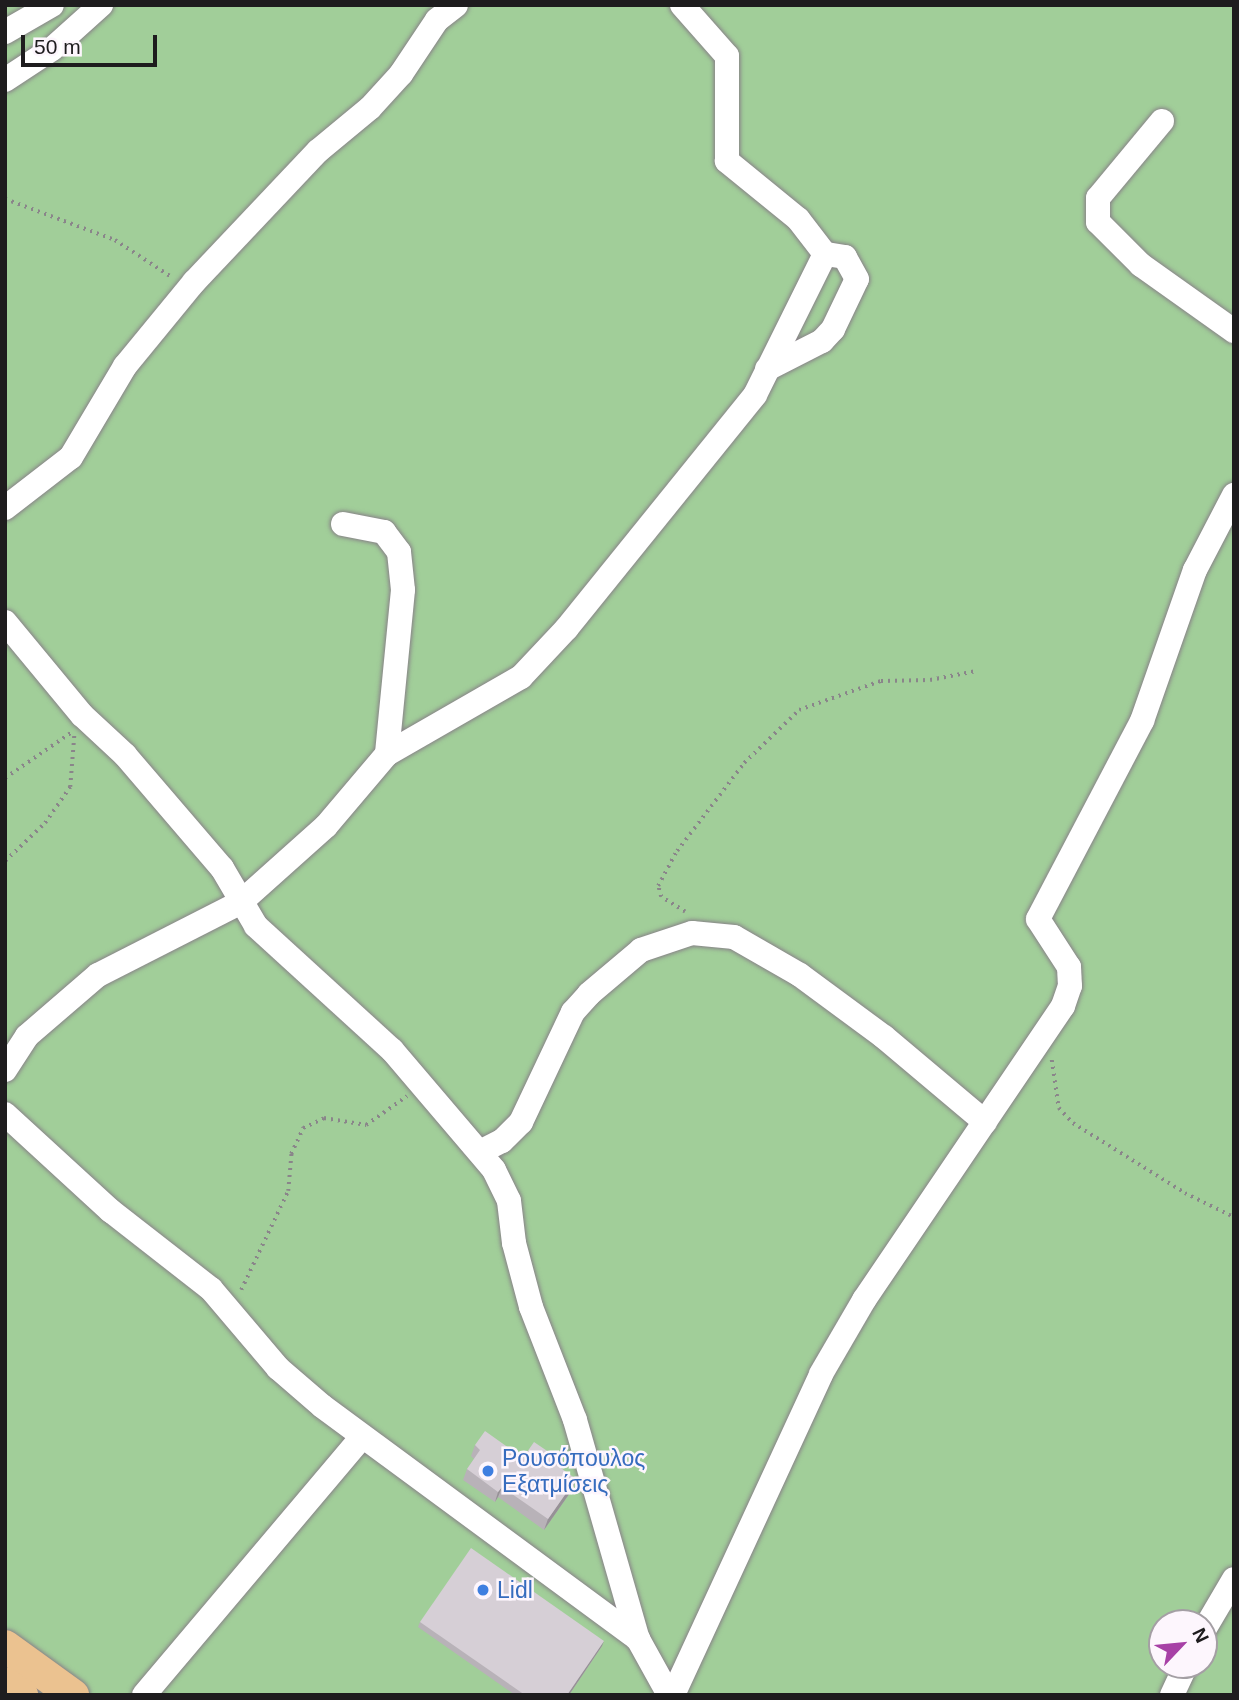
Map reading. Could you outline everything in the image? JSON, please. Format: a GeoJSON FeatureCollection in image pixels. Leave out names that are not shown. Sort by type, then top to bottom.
{"type":"FeatureCollection","features":[{"type":"Feature","properties":{"kind":"main road"},"geometry":{"type":"LineString","coordinates":[[5,1646],[73,1695]]}},
{"type":"Feature","properties":{"kind":"main road"},"geometry":{"type":"LineString","coordinates":[[5,1683],[22,1695]]}},
{"type":"Feature","properties":{"kind":"street"},"geometry":{"type":"LineString","coordinates":[[5,32],[52,5]]}},
{"type":"Feature","properties":{"kind":"street"},"geometry":{"type":"LineString","coordinates":[[5,80],[52,49],[101,5]]}},
{"type":"Feature","properties":{"kind":"street"},"geometry":{"type":"LineString","coordinates":[[5,508],[71,457],[125,366],[194,282],[318,151],[370,108],[401,74],[437,19],[456,5]]}},
{"type":"Feature","properties":{"kind":"street"},"geometry":{"type":"LineString","coordinates":[[682,5],[727,56],[727,161],[804,225],[825,254],[845,257],[857,279],[833,329],[822,341],[767,369]]}},
{"type":"Feature","properties":{"kind":"street"},"geometry":{"type":"LineString","coordinates":[[1162,121],[1097,198],[1098,222],[1141,265],[1234,331]]}},
{"type":"Feature","properties":{"kind":"street"},"geometry":{"type":"LineString","coordinates":[[5,1070],[27,1036],[98,975],[241,902],[326,826],[387,754],[509,685],[533,666],[745,409],[825,254]]}},
{"type":"Feature","properties":{"kind":"street"},"geometry":{"type":"LineString","coordinates":[[671,1695],[821,1374],[864,1300],[1063,1006],[1070,986],[1063,955],[1038,919],[1142,721],[1195,570],[1234,495]]}},
{"type":"Feature","properties":{"kind":"street"},"geometry":{"type":"LineString","coordinates":[[343,524],[384,532],[399,552],[403,590],[387,754]]}},
{"type":"Feature","properties":{"kind":"street"},"geometry":{"type":"LineString","coordinates":[[5,622],[77,723],[125,755],[214,859],[256,926],[392,1050],[456,1128],[482,1151],[509,1201],[524,1283],[575,1420],[638,1639],[671,1695]]}},
{"type":"Feature","properties":{"kind":"street"},"geometry":{"type":"LineString","coordinates":[[482,1151],[502,1141],[521,1122],[573,1012],[600,982],[650,946],[712,933],[748,943],[800,975],[884,1037],[985,1122]]}},
{"type":"Feature","properties":{"kind":"street"},"geometry":{"type":"LineString","coordinates":[[5,1114],[111,1211],[230,1309],[278,1368],[361,1438],[638,1639]]}},
{"type":"Feature","properties":{"kind":"street"},"geometry":{"type":"LineString","coordinates":[[144,1695],[361,1438]]}},
{"type":"Feature","properties":{"kind":"street"},"geometry":{"type":"LineString","coordinates":[[1216,1609],[1234,1579]]}},
{"type":"Feature","properties":{"kind":"street"},"geometry":{"type":"LineString","coordinates":[[1172,1695],[1179,1679]]}},
{"type":"Feature","properties":{"kind":"path"},"geometry":{"type":"LineString","coordinates":[[5,199],[115,240],[176,280],[194,282]]}},
{"type":"Feature","properties":{"kind":"path"},"geometry":{"type":"LineString","coordinates":[[712,933],[661,897],[658,886],[677,850],[744,763],[771,736],[799,710],[881,681],[930,680],[976,671]]}},
{"type":"Feature","properties":{"kind":"path"},"geometry":{"type":"LineString","coordinates":[[5,778],[77,723]]}},
{"type":"Feature","properties":{"kind":"path"},"geometry":{"type":"LineString","coordinates":[[5,861],[59,807],[70,788],[77,723]]}},
{"type":"Feature","properties":{"kind":"path"},"geometry":{"type":"LineString","coordinates":[[1041,1040],[1054,1067],[1059,1108],[1073,1123],[1185,1193],[1234,1217]]}},
{"type":"Feature","properties":{"kind":"path"},"geometry":{"type":"LineString","coordinates":[[230,1309],[288,1191],[291,1154],[303,1128],[324,1118],[366,1125],[388,1112],[420,1082]]}},
{"type":"Feature","properties":{"kind":"green space"},"geometry":{"type":"Polygon","coordinates":[[[5,5],[1234,5],[1234,1695],[5,1695],[5,5]]]}},
{"type":"Feature","properties":{"kind":"building"},"geometry":{"type":"Polygon","coordinates":[[[485,1431],[523,1458],[534,1442],[562,1461],[558,1466],[576,1479],[548,1519],[502,1487],[498,1492],[467,1469],[480,1450],[475,1445],[485,1431]]]}},
{"type":"Feature","properties":{"kind":"building","name":"Lidl"},"geometry":{"type":"Polygon","coordinates":[[[471,1548],[604,1641],[567,1695],[525,1695],[420,1622],[471,1548]]]}},
{"type":"Feature","properties":{"kind":"place","name":"Ρουσόπουλος Εξατμίσεις"},"geometry":{"type":"Point","coordinates":[488,1471]}},
{"type":"Feature","properties":{"kind":"place","name":"Lidl"},"geometry":{"type":"Point","coordinates":[483,1590]}}]}
